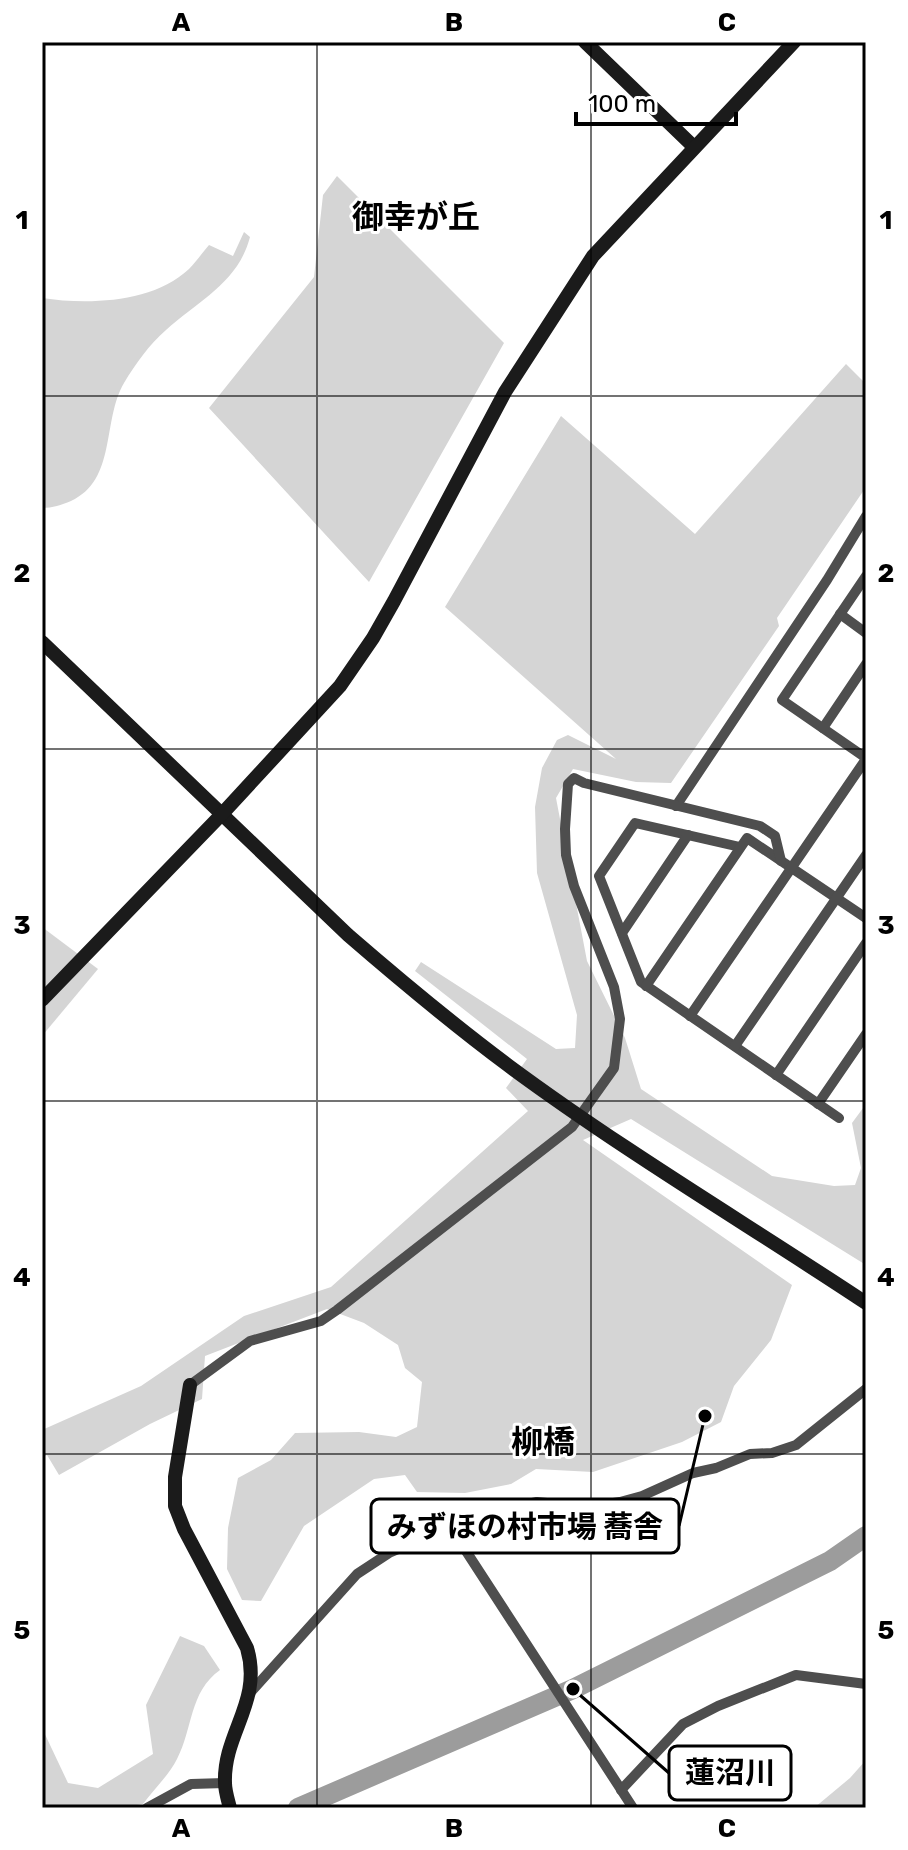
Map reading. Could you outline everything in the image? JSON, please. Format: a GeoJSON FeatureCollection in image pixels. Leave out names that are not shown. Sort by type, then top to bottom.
{"type":"FeatureCollection","features":[{"type":"Feature","properties":{"kind":"street"},"geometry":{"type":"LineString","coordinates":[[585,42],[694,147]]}},
{"type":"Feature","properties":{"kind":"street"},"geometry":{"type":"LineString","coordinates":[[42,1000],[222,814],[340,686],[387,613],[505,392],[593,256],[794,42]]}},
{"type":"Feature","properties":{"kind":"street"},"geometry":{"type":"LineString","coordinates":[[676,806],[827,580],[866,516]]}},
{"type":"Feature","properties":{"kind":"street"},"geometry":{"type":"LineString","coordinates":[[690,1016],[866,758],[782,700],[866,576]]}},
{"type":"Feature","properties":{"kind":"street"},"geometry":{"type":"LineString","coordinates":[[840,614],[866,633]]}},
{"type":"Feature","properties":{"kind":"street"},"geometry":{"type":"LineString","coordinates":[[42,642],[348,935],[396,977],[509,1066],[581,1116],[866,1303]]}},
{"type":"Feature","properties":{"kind":"street"},"geometry":{"type":"LineString","coordinates":[[823,728],[866,664]]}},
{"type":"Feature","properties":{"kind":"street"},"geometry":{"type":"LineString","coordinates":[[230,1808],[225,1783],[228,1758],[250,1693],[253,1668],[247,1648],[175,1506],[175,1477],[190,1385],[250,1341],[321,1321],[337,1310],[572,1127],[614,1068],[620,1019],[614,987],[574,886],[566,855],[568,784],[574,778],[767,829],[775,836],[781,861]]}},
{"type":"Feature","properties":{"kind":"street"},"geometry":{"type":"LineString","coordinates":[[740,847],[635,823],[599,876],[641,982],[839,1118]]}},
{"type":"Feature","properties":{"kind":"street"},"geometry":{"type":"LineString","coordinates":[[622,933],[688,835]]}},
{"type":"Feature","properties":{"kind":"street"},"geometry":{"type":"LineString","coordinates":[[646,986],[747,838],[866,918]]}},
{"type":"Feature","properties":{"kind":"street"},"geometry":{"type":"LineString","coordinates":[[735,1046],[866,855]]}},
{"type":"Feature","properties":{"kind":"street"},"geometry":{"type":"LineString","coordinates":[[776,1075],[866,943]]}},
{"type":"Feature","properties":{"kind":"street"},"geometry":{"type":"LineString","coordinates":[[818,1104],[866,1034]]}},
{"type":"Feature","properties":{"kind":"street"},"geometry":{"type":"LineString","coordinates":[[250,1693],[357,1574],[389,1553],[481,1514],[537,1502],[587,1507],[620,1502],[750,1454],[772,1453],[796,1445],[866,1389]]}},
{"type":"Feature","properties":{"kind":"street"},"geometry":{"type":"LineString","coordinates":[[451,1528],[633,1808]]}},
{"type":"Feature","properties":{"kind":"street"},"geometry":{"type":"LineString","coordinates":[[621,1790],[683,1724],[718,1706],[796,1675],[866,1684]]}},
{"type":"Feature","properties":{"kind":"street"},"geometry":{"type":"LineString","coordinates":[[147,1808],[191,1784],[225,1783]]}},
{"type":"Feature","properties":{"kind":"shaded area"},"geometry":{"type":"Polygon","coordinates":[[[337,176],[504,343],[369,582],[209,408],[314,277],[323,195],[337,176]]]}},
{"type":"Feature","properties":{"kind":"shaded area"},"geometry":{"type":"Polygon","coordinates":[[[244,232],[250,237],[244,253],[227,279],[154,342],[124,383],[117,398],[96,479],[86,491],[71,501],[42,508],[42,298],[99,301],[139,295],[174,280],[189,269],[209,245],[233,256],[244,232]]]}},
{"type":"Feature","properties":{"kind":"shaded area"},"geometry":{"type":"Polygon","coordinates":[[[846,364],[866,384],[866,487],[777,618],[779,626],[671,783],[636,782],[573,769],[556,798],[587,961],[625,1038],[641,1089],[772,1176],[834,1186],[855,1185],[861,1168],[852,1123],[866,1104],[866,1265],[631,1119],[583,1140],[792,1285],[771,1340],[734,1386],[721,1422],[682,1442],[593,1472],[536,1469],[511,1484],[465,1493],[417,1492],[405,1475],[374,1479],[304,1526],[261,1601],[242,1600],[227,1569],[228,1528],[238,1478],[271,1460],[295,1433],[359,1432],[396,1437],[417,1427],[422,1382],[405,1368],[398,1345],[364,1323],[327,1309],[205,1356],[202,1399],[59,1475],[47,1455],[42,1458],[42,1430],[141,1386],[244,1316],[331,1287],[528,1111],[506,1088],[527,1059],[415,971],[421,962],[556,1049],[575,1048],[577,1015],[537,873],[535,807],[542,768],[557,740],[568,735],[616,759],[445,607],[561,416],[695,534],[846,364]]]}},
{"type":"Feature","properties":{"kind":"shaded area"},"geometry":{"type":"Polygon","coordinates":[[[42,927],[98,969],[42,1036],[42,927]]]}},
{"type":"Feature","properties":{"kind":"shaded area"},"geometry":{"type":"Polygon","coordinates":[[[180,1636],[204,1646],[220,1670],[202,1689],[182,1747],[166,1776],[143,1804],[118,1808],[42,1807],[42,1728],[68,1783],[98,1788],[153,1754],[146,1705],[180,1636]]]}},
{"type":"Feature","properties":{"kind":"shaded area"},"geometry":{"type":"Polygon","coordinates":[[[866,1760],[866,1808],[814,1808],[850,1778],[866,1760]]]}},
{"type":"Feature","properties":{"kind":"waterway"},"geometry":{"type":"LineString","coordinates":[[298,1808],[573,1689],[830,1561],[866,1536]]}},
{"type":"Feature","properties":{"kind":"place","name":"みずほの村市場 蕎舎"},"geometry":{"type":"Point","coordinates":[705,1416]}},
{"type":"Feature","properties":{"kind":"place","name":"蓮沼川"},"geometry":{"type":"Point","coordinates":[573,1689]}},
{"type":"Feature","properties":{"kind":"district","name":"御幸が丘"},"geometry":{"type":"Point","coordinates":[416,217]}},
{"type":"Feature","properties":{"kind":"district","name":"柳橋"},"geometry":{"type":"Point","coordinates":[543,1442]}}]}
